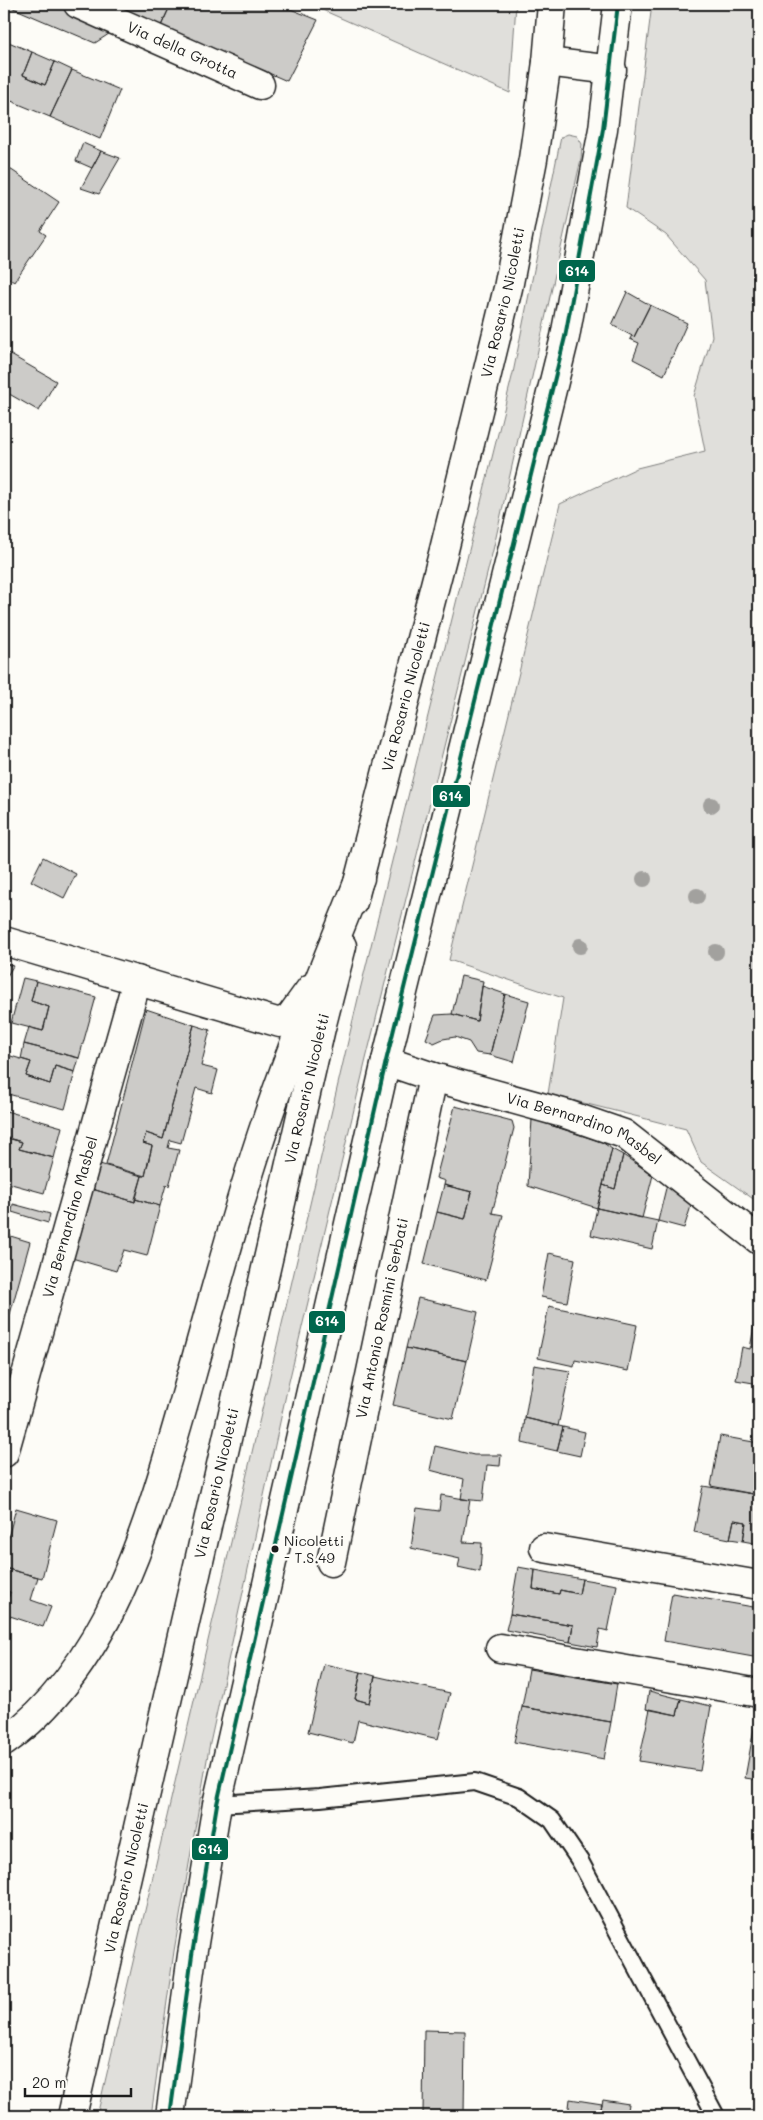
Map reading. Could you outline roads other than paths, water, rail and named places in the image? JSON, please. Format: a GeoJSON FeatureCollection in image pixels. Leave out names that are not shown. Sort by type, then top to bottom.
{"type":"FeatureCollection","features":[{"type":"Feature","properties":{"kind":"main road","name":"Via della Grotta"},"geometry":{"type":"LineString","coordinates":[[78,4],[260,85]]}},
{"type":"Feature","properties":{"kind":"main road","name":"Via Rosario Nicoletti"},"geometry":{"type":"LineString","coordinates":[[72,2116],[321,1028],[444,550],[508,288],[532,159],[547,62],[552,4]]}},
{"type":"Feature","properties":{"kind":"main road"},"geometry":{"type":"LineString","coordinates":[[170,2116],[192,1955],[217,1804],[386,1061],[566,337],[586,233],[612,70],[618,4]]}},
{"type":"Feature","properties":{"kind":"main road"},"geometry":{"type":"LineString","coordinates":[[547,62],[612,70]]}},
{"type":"Feature","properties":{"kind":"main road"},"geometry":{"type":"LineString","coordinates":[[4,1742],[20,1730],[51,1699],[75,1669],[98,1632],[122,1587],[147,1522],[169,1453],[250,1171],[294,1042],[360,878]]}},
{"type":"Feature","properties":{"kind":"main road"},"geometry":{"type":"LineString","coordinates":[[4,941],[280,1023],[290,1017],[305,998],[332,949]]}},
{"type":"Feature","properties":{"kind":"main road","name":"Via Bernardino Masbel"},"geometry":{"type":"LineString","coordinates":[[4,1453],[137,980]]}},
{"type":"Feature","properties":{"kind":"main road","name":"Via Bernardino Masbel"},"geometry":{"type":"LineString","coordinates":[[386,1061],[566,1114],[624,1134],[759,1240]]}},
{"type":"Feature","properties":{"kind":"main road","name":"Via Antonio Rosmini Serbati"},"geometry":{"type":"LineString","coordinates":[[331,1562],[433,1076]]}},
{"type":"Feature","properties":{"kind":"main road"},"geometry":{"type":"LineString","coordinates":[[544,1548],[759,1585]]}},
{"type":"Feature","properties":{"kind":"main road"},"geometry":{"type":"LineString","coordinates":[[500,1648],[759,1693]]}},
{"type":"Feature","properties":{"kind":"lane"},"geometry":{"type":"LineString","coordinates":[[217,1804],[320,1798],[475,1782],[519,1797],[552,1820],[580,1861],[716,2116]]}},
{"type":"Feature","properties":{"kind":"place","name":"Nicoletti - T.S.49"},"geometry":{"type":"Point","coordinates":[275,1549]}}]}
